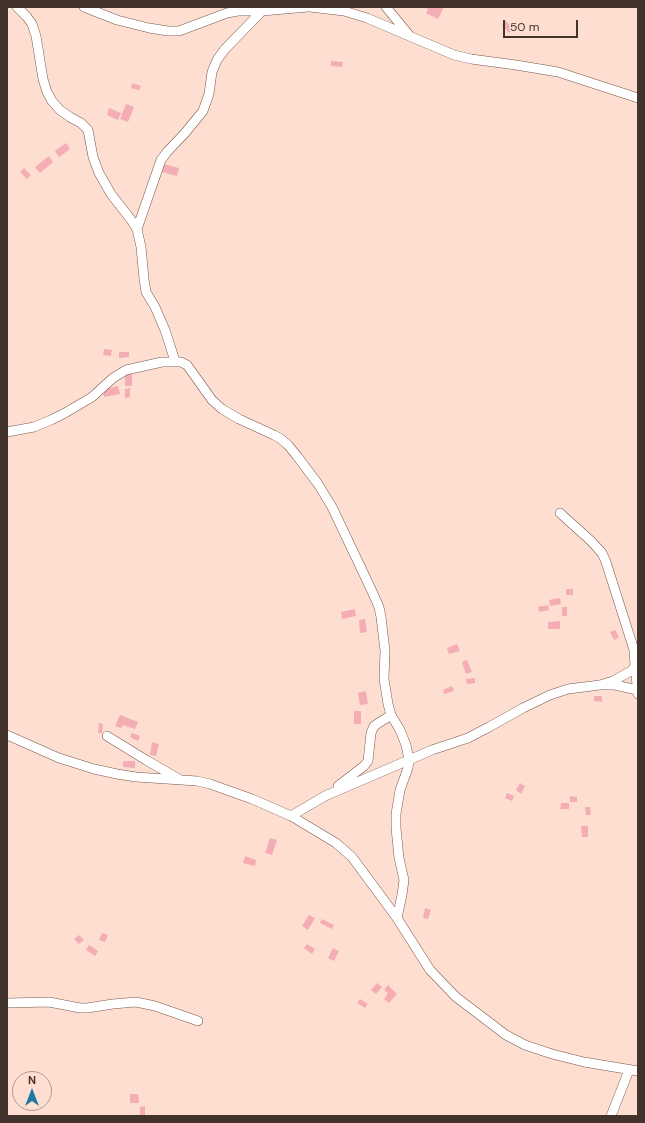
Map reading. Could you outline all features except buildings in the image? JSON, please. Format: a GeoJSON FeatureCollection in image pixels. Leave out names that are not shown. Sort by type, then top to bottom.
{"type":"FeatureCollection","features":[{"type":"Feature","properties":{"kind":"street"},"geometry":{"type":"LineString","coordinates":[[17,7],[32,24],[36,36],[43,79],[47,92],[60,110],[81,123],[88,130],[93,157],[105,184],[137,229],[141,247],[146,292],[155,307],[165,330],[174,361]]}},
{"type":"Feature","properties":{"kind":"street"},"geometry":{"type":"LineString","coordinates":[[84,7],[117,20],[168,31],[179,31],[227,13],[238,11],[262,11],[309,7],[344,11],[367,18],[454,55],[471,60],[558,72],[638,98]]}},
{"type":"Feature","properties":{"kind":"street"},"geometry":{"type":"LineString","coordinates":[[386,7],[410,36]]}},
{"type":"Feature","properties":{"kind":"street"},"geometry":{"type":"LineString","coordinates":[[137,229],[161,160],[203,111],[209,94],[212,72],[217,60],[262,11]]}},
{"type":"Feature","properties":{"kind":"street"},"geometry":{"type":"LineString","coordinates":[[7,432],[34,426],[60,416],[92,397],[113,378],[126,370],[162,362],[174,361],[187,365],[212,400],[222,409],[239,419],[274,435],[288,445],[318,484],[332,507],[379,606],[385,651],[384,679],[388,704],[391,715],[400,730],[406,745],[409,760],[408,768],[400,790],[396,814],[396,828],[404,880],[397,918]]}},
{"type":"Feature","properties":{"kind":"street"},"geometry":{"type":"LineString","coordinates":[[325,796],[432,750],[468,738],[550,695],[568,690],[600,685],[615,685],[637,693],[634,650],[606,562],[602,553],[591,541],[560,513]]}},
{"type":"Feature","properties":{"kind":"street"},"geometry":{"type":"LineString","coordinates":[[600,685],[626,674],[635,666]]}},
{"type":"Feature","properties":{"kind":"street"},"geometry":{"type":"LineString","coordinates":[[291,816],[325,796],[364,766],[368,761],[371,733],[374,726],[391,715]]}},
{"type":"Feature","properties":{"kind":"street"},"geometry":{"type":"LineString","coordinates":[[7,735],[59,758],[94,769],[130,776],[197,781],[210,784],[252,799],[291,816],[330,839],[352,857],[397,918],[430,970],[456,997],[506,1035],[525,1045],[552,1054],[584,1062],[634,1070],[611,1116]]}},
{"type":"Feature","properties":{"kind":"street"},"geometry":{"type":"LineString","coordinates":[[107,736],[182,780]]}},
{"type":"Feature","properties":{"kind":"street"},"geometry":{"type":"LineString","coordinates":[[7,1003],[49,1002],[87,1008],[136,1002],[155,1006],[198,1021]]}}]}
